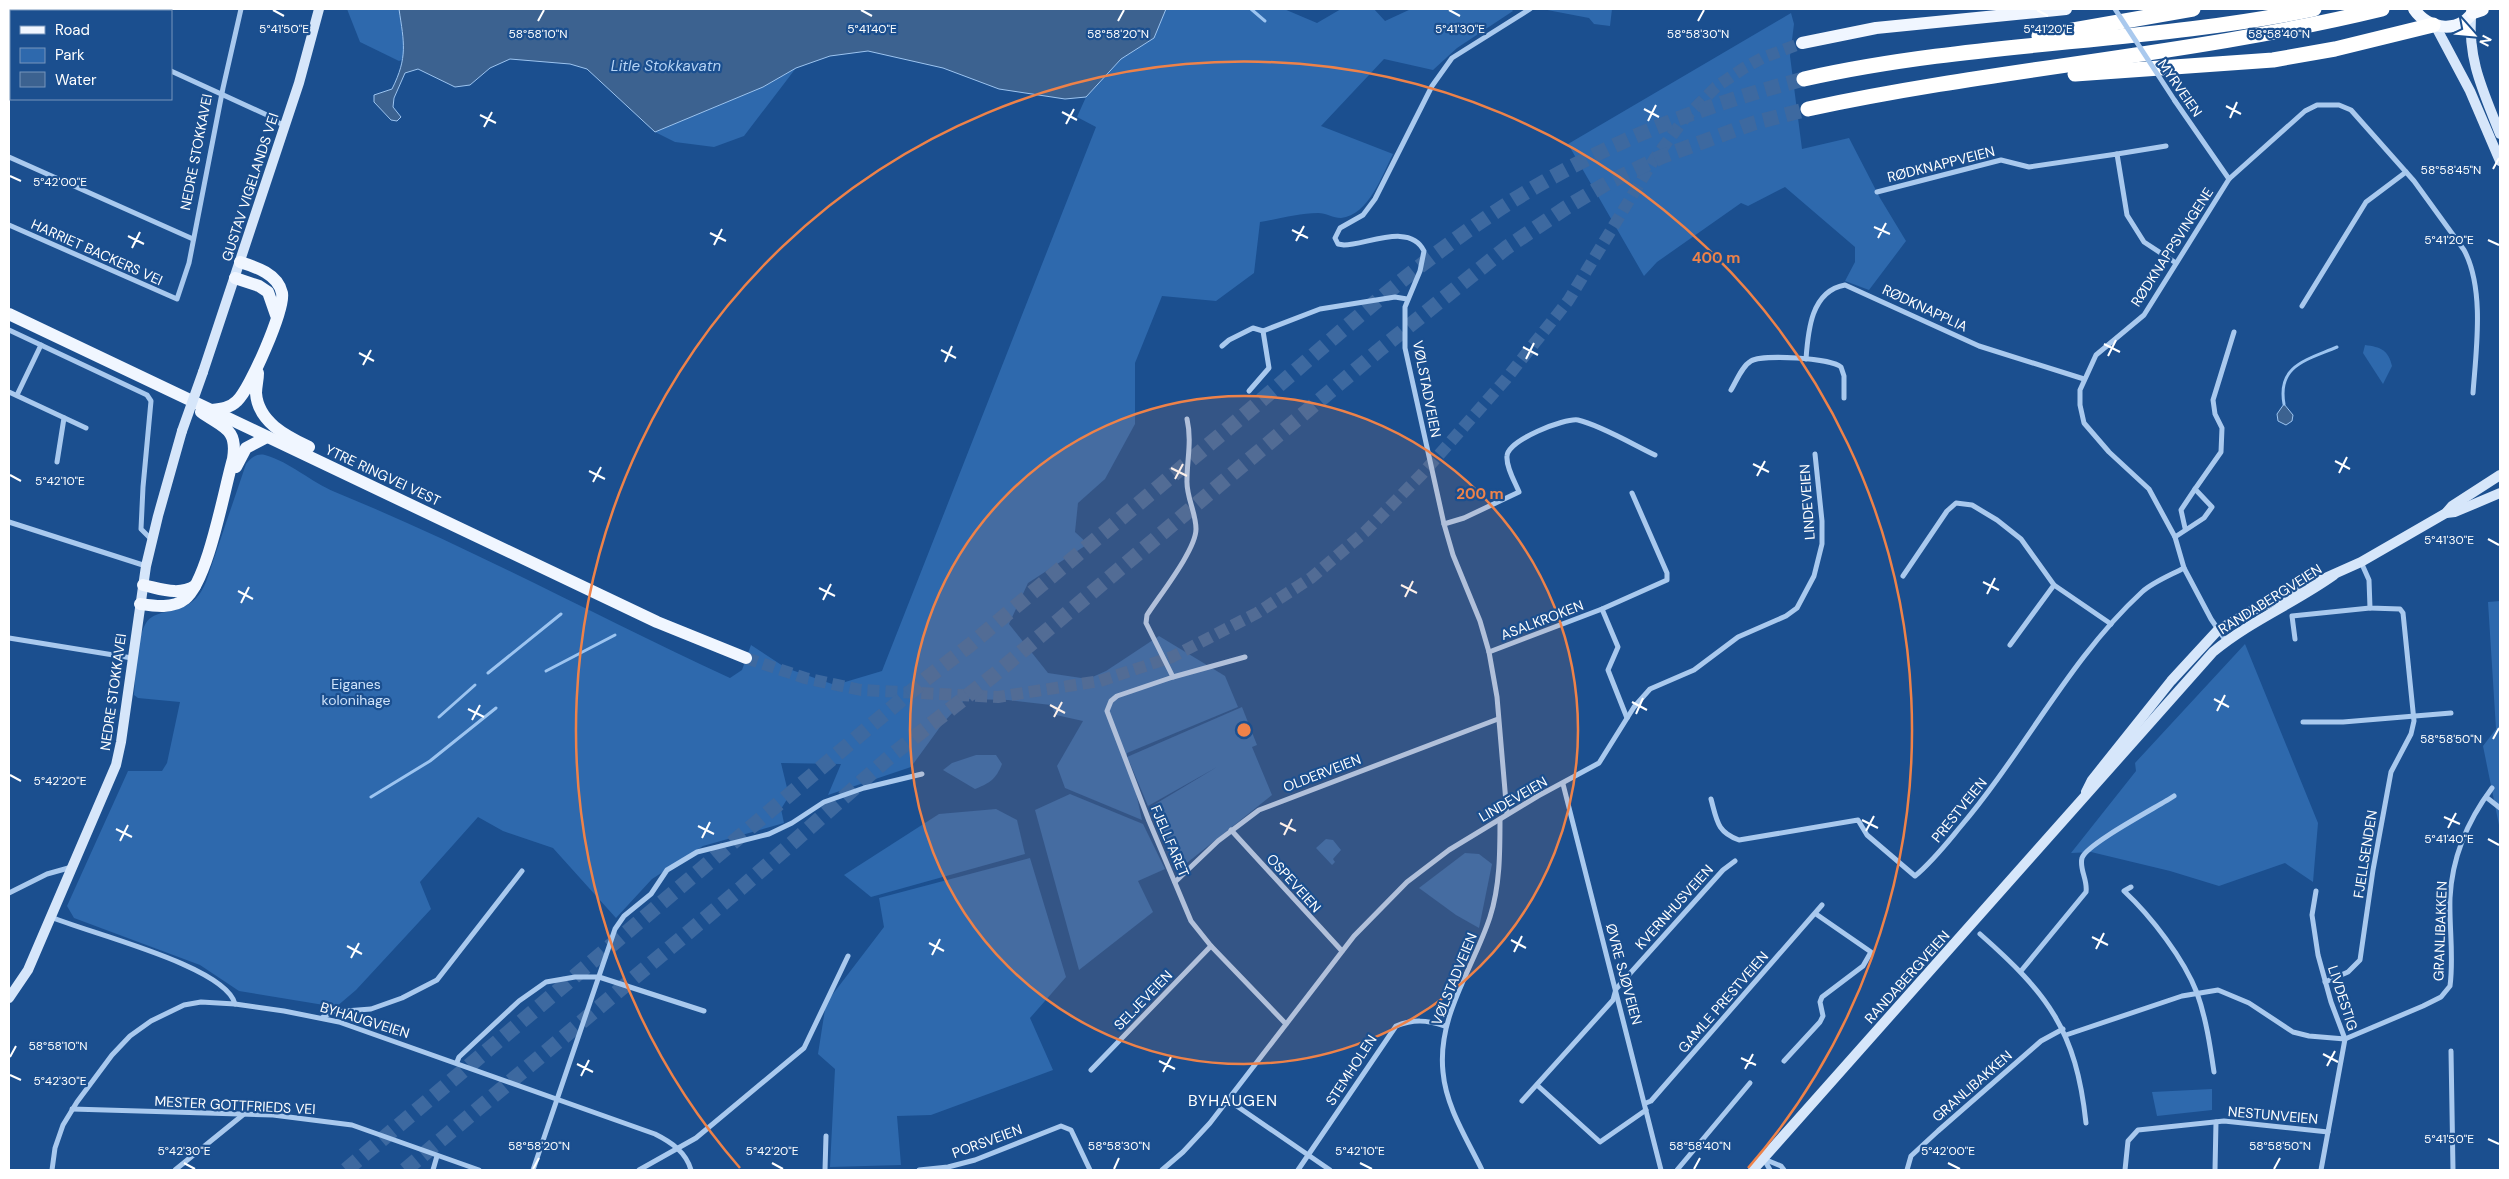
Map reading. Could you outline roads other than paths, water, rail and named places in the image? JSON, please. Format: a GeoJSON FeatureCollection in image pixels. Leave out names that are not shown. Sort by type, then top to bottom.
{"type":"FeatureCollection","features":[{"type":"Feature","properties":{"kind":"highway"},"geometry":{"type":"LineString","coordinates":[[1975,52],[1998,41],[2067,32],[2193,9]]}},
{"type":"Feature","properties":{"kind":"highway"},"geometry":{"type":"LineString","coordinates":[[1804,79],[1884,63],[2167,32],[2270,18],[2314,9]]}},
{"type":"Feature","properties":{"kind":"highway"},"geometry":{"type":"LineString","coordinates":[[1808,109],[1883,94],[2272,33],[2382,9]]}},
{"type":"Feature","properties":{"kind":"highway"},"geometry":{"type":"LineString","coordinates":[[2017,74],[2033,80],[2092,72],[2273,60],[2335,49],[2434,26]]}},
{"type":"Feature","properties":{"kind":"main road","name":"GUSTAV VIGELANDS VEI"},"geometry":{"type":"LineString","coordinates":[[182,432],[299,83],[319,9]]}},
{"type":"Feature","properties":{"kind":"main road"},"geometry":{"type":"LineString","coordinates":[[1802,43],[1876,28],[2066,9]]}},
{"type":"Feature","properties":{"kind":"main road"},"geometry":{"type":"LineString","coordinates":[[2434,26],[2457,25],[2475,11]]}},
{"type":"Feature","properties":{"kind":"main road"},"geometry":{"type":"LineString","coordinates":[[2475,11],[2471,52],[2474,65],[2500,134]]}},
{"type":"Feature","properties":{"kind":"main road"},"geometry":{"type":"LineString","coordinates":[[2417,12],[2434,26],[2470,91],[2500,161]]}},
{"type":"Feature","properties":{"kind":"main road"},"geometry":{"type":"LineString","coordinates":[[212,410],[225,408],[237,401],[258,368],[282,299],[277,283],[267,273],[240,262]]}},
{"type":"Feature","properties":{"kind":"main road"},"geometry":{"type":"LineString","coordinates":[[235,278],[259,286],[268,292],[273,301],[276,315]]}},
{"type":"Feature","properties":{"kind":"main road","name":"YTRE RINGVEI VEST"},"geometry":{"type":"LineString","coordinates":[[9,314],[649,618],[746,658]]}},
{"type":"Feature","properties":{"kind":"main road"},"geometry":{"type":"LineString","coordinates":[[258,368],[256,392],[258,404],[267,420],[283,434],[346,465],[363,481]]}},
{"type":"Feature","properties":{"kind":"main road"},"geometry":{"type":"LineString","coordinates":[[181,395],[197,410],[228,430],[235,444],[213,534]]}},
{"type":"Feature","properties":{"kind":"main road","name":"NEDRE STOKKAVEI"},"geometry":{"type":"LineString","coordinates":[[9,998],[28,970],[116,765],[121,742],[146,566],[182,432]]}},
{"type":"Feature","properties":{"kind":"main road"},"geometry":{"type":"LineString","coordinates":[[140,604],[162,606],[178,603],[185,599],[196,586],[239,458],[246,448],[267,436]]}},
{"type":"Feature","properties":{"kind":"main road","name":"RANDABERGVEIEN"},"geometry":{"type":"LineString","coordinates":[[2080,801],[2092,780],[2148,709],[2191,658],[2218,630],[2249,612],[2361,562],[2446,513],[2452,506],[2500,475]]}},
{"type":"Feature","properties":{"kind":"main road","name":"RANDABERGVEIEN"},"geometry":{"type":"LineString","coordinates":[[2446,513],[2455,512],[2500,493]]}},
{"type":"Feature","properties":{"kind":"main road","name":"RANDABERGVEIEN"},"geometry":{"type":"LineString","coordinates":[[1753,1170],[2080,801],[2098,785],[2199,667],[2226,641],[2255,621],[2316,588],[2334,575]]}},
{"type":"Feature","properties":{"kind":"main road"},"geometry":{"type":"LineString","coordinates":[[143,584],[174,592],[182,592],[196,586]]}},
{"type":"Feature","properties":{"kind":"street","name":"NEDRE STOKKAVEI"},"geometry":{"type":"LineString","coordinates":[[177,299],[188,263],[241,9]]}},
{"type":"Feature","properties":{"kind":"street","name":"VØLSTADVEIEN"},"geometry":{"type":"LineString","coordinates":[[1508,814],[1489,652],[1480,621],[1453,555],[1444,524],[1408,363],[1404,331],[1407,298],[1420,271],[1424,256],[1418,243],[1395,237],[1344,245],[1338,244],[1335,235],[1340,228],[1363,215],[1375,200],[1432,86],[1452,58],[1530,9]]}},
{"type":"Feature","properties":{"kind":"street","name":"MYRVEIEN"},"geometry":{"type":"LineString","coordinates":[[2115,9],[2175,101],[2230,179]]}},
{"type":"Feature","properties":{"kind":"street"},"geometry":{"type":"LineString","coordinates":[[172,71],[266,115],[284,126]]}},
{"type":"Feature","properties":{"kind":"street","name":"RØDKNAPPSVINGENE"},"geometry":{"type":"LineString","coordinates":[[2226,641],[2184,568],[2175,537],[2149,489],[2108,452],[2084,423],[2080,405],[2080,390],[2096,355],[2144,315],[2230,179],[2305,111],[2327,104],[2351,110],[2406,172],[2460,244],[2472,269],[2475,285],[2476,345],[2473,394]]}},
{"type":"Feature","properties":{"kind":"street","name":"RØDKNAPPVEIEN"},"geometry":{"type":"LineString","coordinates":[[1877,192],[2001,160],[2029,167],[2166,146]]}},
{"type":"Feature","properties":{"kind":"street"},"geometry":{"type":"LineString","coordinates":[[2117,154],[2127,215],[2144,242],[2176,263]]}},
{"type":"Feature","properties":{"kind":"street"},"geometry":{"type":"LineString","coordinates":[[9,157],[193,239]]}},
{"type":"Feature","properties":{"kind":"street"},"geometry":{"type":"LineString","coordinates":[[2302,306],[2366,202],[2406,172]]}},
{"type":"Feature","properties":{"kind":"street","name":"HARRIET BACKERS VEI"},"geometry":{"type":"LineString","coordinates":[[9,225],[177,299]]}},
{"type":"Feature","properties":{"kind":"street","name":"RØDKNAPPLIA"},"geometry":{"type":"LineString","coordinates":[[1806,360],[1808,337],[1819,302],[1833,287],[1846,284],[1979,346],[2084,379]]}},
{"type":"Feature","properties":{"kind":"street"},"geometry":{"type":"LineString","coordinates":[[1222,346],[1229,340],[1253,328],[1263,331],[1320,309],[1395,297],[1407,298]]}},
{"type":"Feature","properties":{"kind":"street"},"geometry":{"type":"LineString","coordinates":[[9,330],[148,395],[151,402],[141,529],[152,540]]}},
{"type":"Feature","properties":{"kind":"street"},"geometry":{"type":"LineString","coordinates":[[1249,391],[1269,368],[1269,358],[1262,336],[1263,331]]}},
{"type":"Feature","properties":{"kind":"street"},"geometry":{"type":"LineString","coordinates":[[2185,528],[2181,510],[2221,452],[2222,428],[2214,414],[2213,400],[2234,332]]}},
{"type":"Feature","properties":{"kind":"street"},"geometry":{"type":"LineString","coordinates":[[17,395],[41,345]]}},
{"type":"Feature","properties":{"kind":"street"},"geometry":{"type":"LineString","coordinates":[[1731,390],[1752,361],[1760,358],[1806,360],[1830,362],[1841,367],[1844,376],[1844,398]]}},
{"type":"Feature","properties":{"kind":"street"},"geometry":{"type":"LineString","coordinates":[[9,392],[86,428]]}},
{"type":"Feature","properties":{"kind":"street"},"geometry":{"type":"LineString","coordinates":[[58,462],[64,418]]}},
{"type":"Feature","properties":{"kind":"street"},"geometry":{"type":"LineString","coordinates":[[1173,677],[1146,623],[1147,615],[1192,546],[1196,532],[1195,516],[1187,489],[1190,448],[1187,419]]}},
{"type":"Feature","properties":{"kind":"street"},"geometry":{"type":"LineString","coordinates":[[1444,524],[1464,518],[1519,492],[1507,460],[1510,447],[1516,441],[1560,423],[1576,420],[1586,423],[1655,455]]}},
{"type":"Feature","properties":{"kind":"street","name":"LINDEVEIEN"},"geometry":{"type":"LineString","coordinates":[[1162,1170],[1198,1137],[1342,951],[1373,915],[1407,882],[1449,850],[1603,759],[1627,718],[1650,689],[1694,670],[1738,637],[1786,616],[1797,608],[1814,576],[1822,544],[1822,521],[1815,454]]}},
{"type":"Feature","properties":{"kind":"street"},"geometry":{"type":"LineString","coordinates":[[2175,537],[2185,528],[2204,518],[2212,507],[2196,489]]}},
{"type":"Feature","properties":{"kind":"street","name":"ASALKROKEN"},"geometry":{"type":"LineString","coordinates":[[1489,652],[1602,608],[1664,582],[1668,578],[1632,493]]}},
{"type":"Feature","properties":{"kind":"street"},"geometry":{"type":"LineString","coordinates":[[1902,576],[1947,511],[1956,503],[1972,505],[1986,513],[2021,540],[2054,585],[2111,624]]}},
{"type":"Feature","properties":{"kind":"street"},"geometry":{"type":"LineString","coordinates":[[9,522],[146,566]]}},
{"type":"Feature","properties":{"kind":"street"},"geometry":{"type":"LineString","coordinates":[[2361,562],[2369,580],[2370,608]]}},
{"type":"Feature","properties":{"kind":"street","name":"PRESTVEIEN"},"geometry":{"type":"LineString","coordinates":[[1711,800],[1719,827],[1727,836],[1740,840],[1858,820],[1867,835],[1915,876],[1929,864],[1990,793],[2052,702],[2111,624],[2143,591],[2184,568]]}},
{"type":"Feature","properties":{"kind":"street"},"geometry":{"type":"LineString","coordinates":[[2010,645],[2054,585]]}},
{"type":"Feature","properties":{"kind":"street","name":"ASALKROKEN"},"geometry":{"type":"LineString","coordinates":[[1602,608],[1618,647],[1608,670],[1627,718]]}},
{"type":"Feature","properties":{"kind":"street","name":"RANDABERGVEIEN"},"geometry":{"type":"LineString","coordinates":[[2295,639],[2292,616],[2370,608]]}},
{"type":"Feature","properties":{"kind":"street","name":"FJELLSENDEN"},"geometry":{"type":"LineString","coordinates":[[2325,982],[2348,972],[2360,960],[2373,870],[2391,772],[2413,729],[2414,715],[2402,611],[2370,608]]}},
{"type":"Feature","properties":{"kind":"street"},"geometry":{"type":"LineString","coordinates":[[9,638],[132,658]]}},
{"type":"Feature","properties":{"kind":"street","name":"FJELLFARET"},"geometry":{"type":"LineString","coordinates":[[1245,657],[1173,677],[1117,696],[1111,701],[1107,711],[1149,821],[1191,921],[1211,946],[1286,1024]]}},
{"type":"Feature","properties":{"kind":"street"},"geometry":{"type":"LineString","coordinates":[[2303,722],[2343,722],[2452,713]]}},
{"type":"Feature","properties":{"kind":"street","name":"OLDERVEIEN"},"geometry":{"type":"LineString","coordinates":[[1175,882],[1245,818],[1272,804],[1498,719]]}},
{"type":"Feature","properties":{"kind":"street"},"geometry":{"type":"LineString","coordinates":[[533,1170],[620,920],[651,894],[667,870],[697,852],[769,834],[792,823],[824,802],[864,788],[922,774]]}},
{"type":"Feature","properties":{"kind":"street","name":"ØVRE SJØVEIEN"},"geometry":{"type":"LineString","coordinates":[[1563,784],[1646,1103],[1646,1110],[1661,1170]]}},
{"type":"Feature","properties":{"kind":"street","name":"GRANLIBAKKEN"},"geometry":{"type":"LineString","coordinates":[[2066,1035],[2196,992],[2218,990],[2237,997],[2293,1032],[2309,1036],[2345,1039],[2441,997],[2450,986],[2452,877],[2464,837],[2492,788]]}},
{"type":"Feature","properties":{"kind":"street"},"geometry":{"type":"LineString","coordinates":[[2021,971],[2086,892],[2087,882],[2082,864],[2084,854],[2100,841],[2174,796]]}},
{"type":"Feature","properties":{"kind":"street"},"geometry":{"type":"LineString","coordinates":[[2486,797],[2500,808]]}},
{"type":"Feature","properties":{"kind":"street","name":"VØLSTADVEIEN"},"geometry":{"type":"LineString","coordinates":[[1482,1170],[1454,1111],[1445,1085],[1442,1051],[1445,1026],[1491,915],[1498,882],[1500,819]]}},
{"type":"Feature","properties":{"kind":"street","name":"OSPEVEIEN"},"geometry":{"type":"LineString","coordinates":[[1231,830],[1342,951]]}},
{"type":"Feature","properties":{"kind":"street","name":"KVERNHUSVEIEN"},"geometry":{"type":"LineString","coordinates":[[1522,1101],[1613,1000],[1616,989],[1723,870],[1734,861]]}},
{"type":"Feature","properties":{"kind":"street"},"geometry":{"type":"LineString","coordinates":[[9,893],[47,874],[72,867]]}},
{"type":"Feature","properties":{"kind":"street"},"geometry":{"type":"LineString","coordinates":[[322,1017],[332,1012],[378,1006],[402,998],[437,980],[522,870]]}},
{"type":"Feature","properties":{"kind":"street"},"geometry":{"type":"LineString","coordinates":[[2131,887],[2124,891],[2159,930],[2196,992],[2208,1034],[2214,1072]]}},
{"type":"Feature","properties":{"kind":"street","name":"LIVDESTIG"},"geometry":{"type":"LineString","coordinates":[[2316,891],[2312,915],[2313,932],[2325,982],[2345,1039],[2321,1170]]}},
{"type":"Feature","properties":{"kind":"street","name":"GAMLE PRESTVEIEN"},"geometry":{"type":"LineString","coordinates":[[1646,1103],[1651,1101],[1664,1088],[1822,905]]}},
{"type":"Feature","properties":{"kind":"street"},"geometry":{"type":"LineString","coordinates":[[1784,1061],[1820,1022],[1823,1016],[1820,1002],[1822,997],[1863,966],[1871,952],[1816,914]]}},
{"type":"Feature","properties":{"kind":"street"},"geometry":{"type":"LineString","coordinates":[[50,917],[189,965],[225,988],[233,996],[235,1004]]}},
{"type":"Feature","properties":{"kind":"street"},"geometry":{"type":"LineString","coordinates":[[1980,934],[2021,971],[2051,1008],[2063,1029],[2077,1066],[2086,1123]]}},
{"type":"Feature","properties":{"kind":"street","name":"SELJEVEIEN"},"geometry":{"type":"LineString","coordinates":[[1091,1070],[1211,946]]}},
{"type":"Feature","properties":{"kind":"street"},"geometry":{"type":"LineString","coordinates":[[639,1170],[696,1138],[804,1048],[848,956]]}},
{"type":"Feature","properties":{"kind":"street"},"geometry":{"type":"LineString","coordinates":[[457,1062],[459,1056],[519,1001],[546,982],[575,977],[599,977],[704,1011]]}},
{"type":"Feature","properties":{"kind":"street","name":"BYHAUGVEIEN"},"geometry":{"type":"LineString","coordinates":[[52,1170],[58,1137],[72,1109],[112,1055],[130,1036],[151,1021],[184,1005],[201,1002],[235,1004],[322,1017],[371,1031],[655,1134],[678,1148]]}},
{"type":"Feature","properties":{"kind":"street","name":"STEMHOLEN"},"geometry":{"type":"LineString","coordinates":[[1298,1170],[1396,1026],[1414,1020],[1445,1026]]}},
{"type":"Feature","properties":{"kind":"street","name":"GRANLIBAKKEN"},"geometry":{"type":"LineString","coordinates":[[1907,1170],[1912,1156],[1932,1136],[2041,1041],[2063,1029]]}},
{"type":"Feature","properties":{"kind":"street"},"geometry":{"type":"LineString","coordinates":[[2451,1051],[2453,1170]]}},
{"type":"Feature","properties":{"kind":"street"},"geometry":{"type":"LineString","coordinates":[[1677,1170],[1750,1083]]}},
{"type":"Feature","properties":{"kind":"street"},"geometry":{"type":"LineString","coordinates":[[1538,1085],[1600,1142],[1646,1110]]}},
{"type":"Feature","properties":{"kind":"street"},"geometry":{"type":"LineString","coordinates":[[1228,1100],[1330,1170]]}},
{"type":"Feature","properties":{"kind":"street","name":"MESTER GOTTFRIEDS VEI"},"geometry":{"type":"LineString","coordinates":[[72,1109],[244,1114],[352,1125],[479,1170]]}},
{"type":"Feature","properties":{"kind":"street"},"geometry":{"type":"LineString","coordinates":[[175,1170],[244,1114]]}},
{"type":"Feature","properties":{"kind":"street","name":"NESTUNVEIEN"},"geometry":{"type":"LineString","coordinates":[[2125,1170],[2127,1145],[2134,1132],[2216,1122],[2328,1132]]}},
{"type":"Feature","properties":{"kind":"street","name":"NESTUNVEIEN"},"geometry":{"type":"LineString","coordinates":[[2215,1170],[2216,1122]]}},
{"type":"Feature","properties":{"kind":"street","name":"PORSVEIEN"},"geometry":{"type":"LineString","coordinates":[[919,1170],[948,1167],[975,1160],[1061,1126],[1071,1130],[1090,1170]]}},
{"type":"Feature","properties":{"kind":"street"},"geometry":{"type":"LineString","coordinates":[[825,1170],[826,1136]]}},
{"type":"Feature","properties":{"kind":"street"},"geometry":{"type":"LineString","coordinates":[[678,1148],[687,1159],[691,1170]]}},
{"type":"Feature","properties":{"kind":"street"},"geometry":{"type":"LineString","coordinates":[[433,1170],[437,1156]]}},
{"type":"Feature","properties":{"kind":"street"},"geometry":{"type":"LineString","coordinates":[[1763,1158],[1770,1170]]}},
{"type":"Feature","properties":{"kind":"street"},"geometry":{"type":"LineString","coordinates":[[1763,1158],[1781,1166],[1784,1170]]}},
{"type":"Feature","properties":{"kind":"water","name":"Litle Stokkavatn"},"geometry":{"type":"Polygon","coordinates":[[[399,9],[1166,9],[1154,38],[1121,59],[1086,97],[1065,99],[999,89],[943,68],[868,51],[830,56],[796,68],[763,87],[655,132],[587,69],[570,64],[510,59],[490,68],[470,85],[455,87],[418,69],[405,73],[394,98],[393,107],[401,117],[397,121],[391,120],[374,102],[374,95],[392,89],[401,68],[403,41],[399,9]]]}},
{"type":"Feature","properties":{"kind":"water"},"geometry":{"type":"Polygon","coordinates":[[[2284,404],[2293,415],[2292,421],[2286,425],[2278,421],[2277,414],[2284,404]]]}},
{"type":"Feature","properties":{"kind":"waterway"},"geometry":{"type":"LineString","coordinates":[[1251,9],[1265,21]]}},
{"type":"Feature","properties":{"kind":"waterway"},"geometry":{"type":"LineString","coordinates":[[2284,404],[2283,391],[2285,380],[2290,372],[2305,360],[2337,347]]}},
{"type":"Feature","properties":{"kind":"waterway"},"geometry":{"type":"LineString","coordinates":[[488,673],[561,614]]}},
{"type":"Feature","properties":{"kind":"waterway"},"geometry":{"type":"LineString","coordinates":[[546,671],[615,635]]}},
{"type":"Feature","properties":{"kind":"waterway"},"geometry":{"type":"LineString","coordinates":[[439,717],[475,685]]}},
{"type":"Feature","properties":{"kind":"waterway"},"geometry":{"type":"LineString","coordinates":[[371,797],[430,761],[496,708]]}},
{"type":"Feature","properties":{"kind":"tunnel"},"geometry":{"type":"LineString","coordinates":[[746,658],[805,678],[861,690],[998,697],[1100,681],[1172,657],[1257,613],[1311,578],[1366,531],[1422,474],[1506,379],[1568,301],[1655,158],[1685,118],[1716,87],[1744,68],[1762,58],[1802,43]]}},
{"type":"Feature","properties":{"kind":"tunnel"},"geometry":{"type":"LineString","coordinates":[[346,1170],[927,678],[970,645],[1392,288],[1454,240],[1523,194],[1599,153],[1679,118],[1804,79]]}},
{"type":"Feature","properties":{"kind":"tunnel"},"geometry":{"type":"LineString","coordinates":[[405,1170],[740,889],[893,754],[994,675],[1378,351],[1506,248],[1567,207],[1609,182],[1661,157],[1754,123],[1808,109]]}},
{"type":"Feature","properties":{"kind":"district","name":"BYHAUGEN"},"geometry":{"type":"Point","coordinates":[1233,1100]}},
{"type":"Feature","properties":{"kind":"park label","name":"Eiganes kolonihage"},"geometry":{"type":"Point","coordinates":[356,692]}}]}
